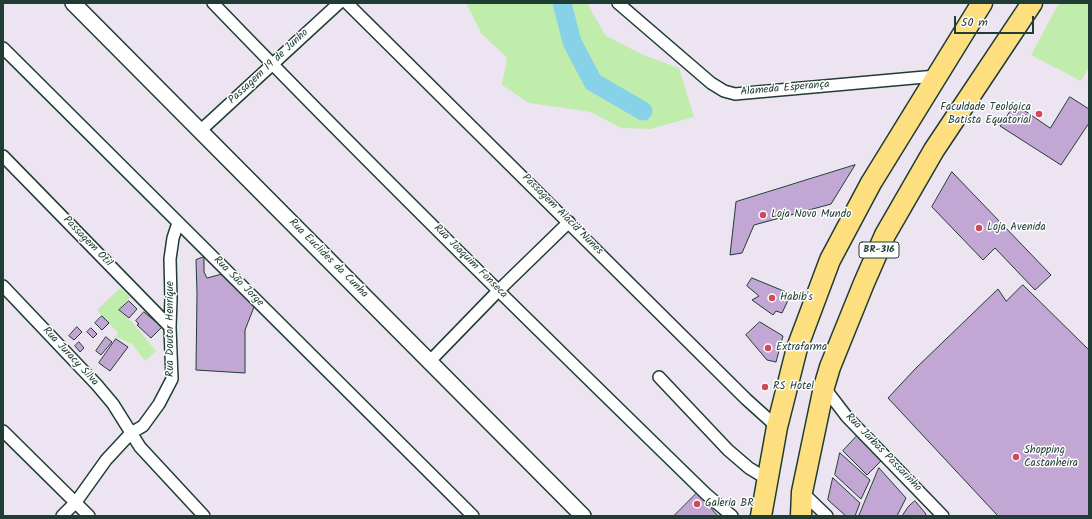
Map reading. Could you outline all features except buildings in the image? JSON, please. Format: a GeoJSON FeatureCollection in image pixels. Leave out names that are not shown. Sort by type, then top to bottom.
{"type":"FeatureCollection","features":[{"type":"Feature","properties":{"kind":"highway"},"geometry":{"type":"LineString","coordinates":[[761,516],[777,427],[797,348],[830,260],[871,183],[982,3]]}},
{"type":"Feature","properties":{"kind":"highway","name":"BR-316"},"geometry":{"type":"LineString","coordinates":[[801,516],[802,492],[824,387],[833,360],[885,235],[934,150],[1029,6]]}},
{"type":"Feature","properties":{"kind":"street","name":"Rua Euclides da Cunha"},"geometry":{"type":"LineString","coordinates":[[73,3],[583,516]]}},
{"type":"Feature","properties":{"kind":"street","name":"Rua Joaquim Fonseca"},"geometry":{"type":"LineString","coordinates":[[213,3],[498,291],[706,494],[732,516]]}},
{"type":"Feature","properties":{"kind":"street","name":"Passagem 19 de Junho"},"geometry":{"type":"LineString","coordinates":[[200,131],[339,3]]}},
{"type":"Feature","properties":{"kind":"street","name":"Passagem Alacid Nunes"},"geometry":{"type":"LineString","coordinates":[[347,3],[746,399],[777,427]]}},
{"type":"Feature","properties":{"kind":"street","name":"Alameda Esperança"},"geometry":{"type":"LineString","coordinates":[[618,3],[711,83],[724,91],[735,94],[936,76]]}},
{"type":"Feature","properties":{"kind":"street","name":"Rua São Jorge"},"geometry":{"type":"LineString","coordinates":[[3,48],[473,516]]}},
{"type":"Feature","properties":{"kind":"street","name":"Passagem Otil"},"geometry":{"type":"LineString","coordinates":[[3,156],[170,327]]}},
{"type":"Feature","properties":{"kind":"street"},"geometry":{"type":"LineString","coordinates":[[430,362],[498,291],[569,222]]}},
{"type":"Feature","properties":{"kind":"street","name":"Rua Doutor Henrique"},"geometry":{"type":"LineString","coordinates":[[62,516],[76,502],[106,460],[130,433],[143,426],[159,404],[172,379],[170,259],[173,238],[178,223]]}},
{"type":"Feature","properties":{"kind":"street","name":"Rua Juracy Silva"},"geometry":{"type":"LineString","coordinates":[[3,286],[97,385],[113,404],[130,433],[152,461],[204,516]]}},
{"type":"Feature","properties":{"kind":"street"},"geometry":{"type":"LineString","coordinates":[[659,376],[728,450],[749,468],[767,479]]}},
{"type":"Feature","properties":{"kind":"street","name":"Rua Jarbas Passarinho"},"geometry":{"type":"LineString","coordinates":[[824,387],[847,416],[944,516]]}},
{"type":"Feature","properties":{"kind":"street"},"geometry":{"type":"LineString","coordinates":[[3,432],[89,516]]}},
{"type":"Feature","properties":{"kind":"street"},"geometry":{"type":"LineString","coordinates":[[802,492],[826,516]]}},
{"type":"Feature","properties":{"kind":"green space"},"geometry":{"type":"Polygon","coordinates":[[[466,3],[587,3],[605,35],[641,54],[679,68],[694,117],[650,129],[621,128],[591,112],[529,103],[502,85],[507,58],[481,33],[466,3]]]}},
{"type":"Feature","properties":{"kind":"green space"},"geometry":{"type":"Polygon","coordinates":[[[1059,3],[1089,3],[1089,67],[1081,81],[1031,55],[1059,3]]]}},
{"type":"Feature","properties":{"kind":"green space"},"geometry":{"type":"Polygon","coordinates":[[[120,288],[130,297],[118,310],[132,322],[156,351],[145,361],[132,344],[116,337],[118,333],[97,310],[120,288]]]}},
{"type":"Feature","properties":{"kind":"waterway"},"geometry":{"type":"LineString","coordinates":[[562,3],[572,42],[593,82],[643,111]]}},
{"type":"Feature","properties":{"kind":"place","name":"Faculdade Teológica Batista Equatorial"},"geometry":{"type":"Point","coordinates":[1039,114]}},
{"type":"Feature","properties":{"kind":"place","name":"Loja Novo Mundo"},"geometry":{"type":"Point","coordinates":[763,215]}},
{"type":"Feature","properties":{"kind":"place","name":"Loja Avenida"},"geometry":{"type":"Point","coordinates":[979,228]}},
{"type":"Feature","properties":{"kind":"place","name":"Habib's"},"geometry":{"type":"Point","coordinates":[772,298]}},
{"type":"Feature","properties":{"kind":"place","name":"Extrafarma"},"geometry":{"type":"Point","coordinates":[768,348]}},
{"type":"Feature","properties":{"kind":"place","name":"RS Hotel"},"geometry":{"type":"Point","coordinates":[765,387]}},
{"type":"Feature","properties":{"kind":"place","name":"Shopping Castanheira"},"geometry":{"type":"Point","coordinates":[1016,457]}},
{"type":"Feature","properties":{"kind":"place","name":"Galeria BR"},"geometry":{"type":"Point","coordinates":[697,504]}}]}
